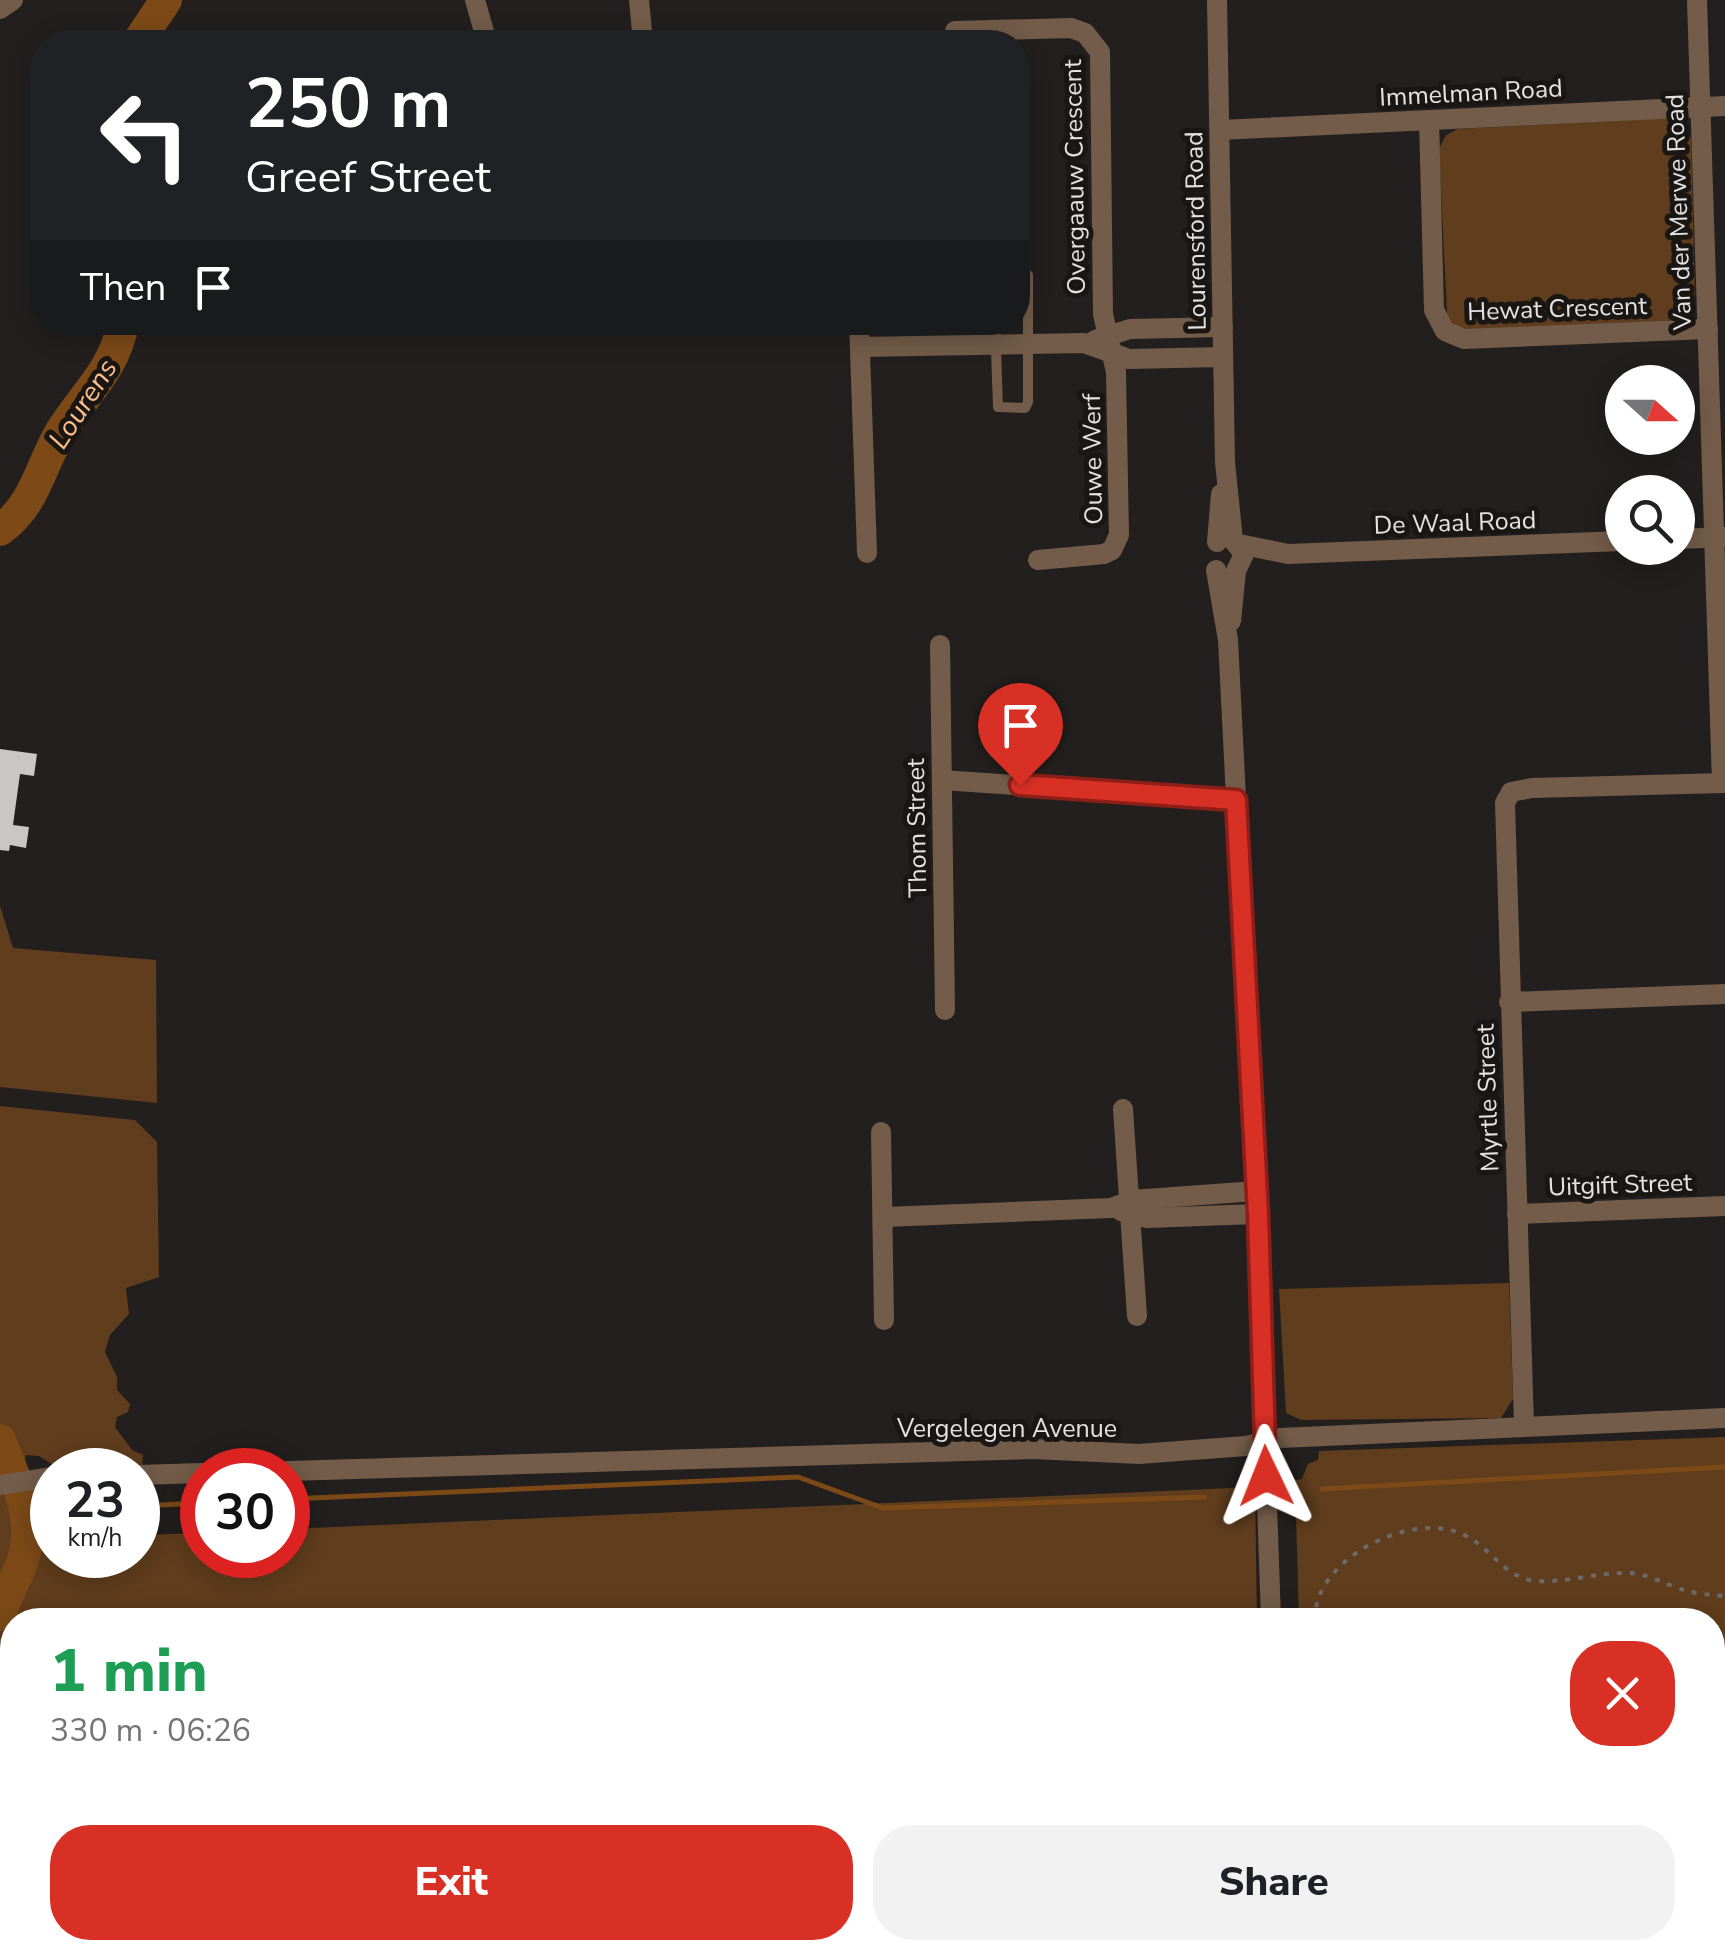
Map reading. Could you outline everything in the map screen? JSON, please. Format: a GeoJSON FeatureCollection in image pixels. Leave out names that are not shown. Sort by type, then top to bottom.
{"type":"FeatureCollection","features":[{"type":"Feature","properties":{"kind":"street"},"geometry":{"type":"LineString","coordinates":[[0,9],[13,0]]}},
{"type":"Feature","properties":{"kind":"street"},"geometry":{"type":"LineString","coordinates":[[475,0],[484,30]]}},
{"type":"Feature","properties":{"kind":"street"},"geometry":{"type":"LineString","coordinates":[[639,0],[641,30]]}},
{"type":"Feature","properties":{"kind":"street","name":"Lourensford Road"},"geometry":{"type":"LineString","coordinates":[[1217,0],[1230,556],[1228,640],[1258,1214],[1271,1608]]}},
{"type":"Feature","properties":{"kind":"street","name":"Van der Merwe Road"},"geometry":{"type":"LineString","coordinates":[[1697,0],[1708,329],[1720,538],[1724,783]]}},
{"type":"Feature","properties":{"kind":"street","name":"Overgaauw Crescent"},"geometry":{"type":"LineString","coordinates":[[994,30],[1071,28],[1095,41],[1100,52],[1103,314],[1109,344]]}},
{"type":"Feature","properties":{"kind":"street","name":"Immelman Road"},"geometry":{"type":"LineString","coordinates":[[1220,130],[1725,106]]}},
{"type":"Feature","properties":{"kind":"street","name":"Hewat Crescent"},"geometry":{"type":"LineString","coordinates":[[1429,120],[1434,310],[1445,331],[1464,339],[1708,329]]}},
{"type":"Feature","properties":{"kind":"street"},"geometry":{"type":"LineString","coordinates":[[1002,335],[1029,343],[1109,344],[1130,329],[1223,326]]}},
{"type":"Feature","properties":{"kind":"street"},"geometry":{"type":"LineString","coordinates":[[860,335],[866,552]]}},
{"type":"Feature","properties":{"kind":"street"},"geometry":{"type":"LineString","coordinates":[[860,347],[976,335]]}},
{"type":"Feature","properties":{"kind":"street"},"geometry":{"type":"LineString","coordinates":[[1109,344],[1129,359],[1223,358]]}},
{"type":"Feature","properties":{"kind":"street","name":"Ouwe Werf"},"geometry":{"type":"LineString","coordinates":[[1038,560],[1104,554],[1112,550],[1119,535],[1116,372],[1109,344]]}},
{"type":"Feature","properties":{"kind":"street"},"geometry":{"type":"LineString","coordinates":[[1695,539],[1720,538]]}},
{"type":"Feature","properties":{"kind":"street","name":"De Waal Road"},"geometry":{"type":"LineString","coordinates":[[1230,556],[1605,542]]}},
{"type":"Feature","properties":{"kind":"street","name":"Thom Street"},"geometry":{"type":"LineString","coordinates":[[940,644],[945,1010]]}},
{"type":"Feature","properties":{"kind":"street"},"geometry":{"type":"LineString","coordinates":[[942,780],[1236,800]]}},
{"type":"Feature","properties":{"kind":"street","name":"Myrtle Street"},"geometry":{"type":"LineString","coordinates":[[1524,1426],[1503,816],[1511,792],[1532,788],[1724,783]]}},
{"type":"Feature","properties":{"kind":"street"},"geometry":{"type":"LineString","coordinates":[[1509,1002],[1725,994]]}},
{"type":"Feature","properties":{"kind":"street"},"geometry":{"type":"LineString","coordinates":[[1123,1109],[1125,1208],[1137,1316]]}},
{"type":"Feature","properties":{"kind":"street"},"geometry":{"type":"LineString","coordinates":[[881,1132],[884,1320]]}},
{"type":"Feature","properties":{"kind":"street"},"geometry":{"type":"LineString","coordinates":[[1125,1208],[1256,1191]]}},
{"type":"Feature","properties":{"kind":"street","name":"Uitgift Street"},"geometry":{"type":"LineString","coordinates":[[1516,1214],[1725,1206]]}},
{"type":"Feature","properties":{"kind":"street"},"geometry":{"type":"LineString","coordinates":[[884,1217],[1125,1208],[1258,1214]]}},
{"type":"Feature","properties":{"kind":"street","name":"Vergelegen Avenue"},"geometry":{"type":"LineString","coordinates":[[310,1470],[1034,1449],[1138,1454],[1246,1446],[1264,1440],[1725,1418]]}},
{"type":"Feature","properties":{"kind":"street"},"geometry":{"type":"LineString","coordinates":[[0,1486],[30,1480]]}},
{"type":"Feature","properties":{"kind":"lane"},"geometry":{"type":"LineString","coordinates":[[995,335],[998,406],[1022,409],[1028,402],[1029,335]]}},
{"type":"Feature","properties":{"kind":"path"},"geometry":{"type":"LineString","coordinates":[[1317,1608],[1320,1590],[1343,1562],[1376,1541],[1446,1528],[1475,1541],[1509,1572],[1535,1581],[1632,1572],[1689,1592],[1725,1596]]}},
{"type":"Feature","properties":{"kind":"shaded area"},"geometry":{"type":"Polygon","coordinates":[[[1671,118],[1685,126],[1691,139],[1695,298],[1691,312],[1680,320],[1470,330],[1454,325],[1447,314],[1439,149],[1446,135],[1458,129],[1671,118]]]}},
{"type":"Feature","properties":{"kind":"shaded area"},"geometry":{"type":"Polygon","coordinates":[[[0,906],[13,948],[156,960],[157,1103],[0,1087],[0,906]]]}},
{"type":"Feature","properties":{"kind":"shaded area"},"geometry":{"type":"Polygon","coordinates":[[[0,1106],[135,1120],[157,1142],[159,1277],[126,1288],[129,1314],[110,1335],[105,1352],[117,1377],[117,1390],[130,1404],[128,1412],[117,1417],[115,1427],[131,1448],[30,1448],[22,1470],[13,1464],[0,1424],[0,1106]]]}},
{"type":"Feature","properties":{"kind":"shaded area"},"geometry":{"type":"Polygon","coordinates":[[[1509,1283],[1513,1399],[1501,1418],[1301,1420],[1286,1413],[1279,1289],[1509,1283]]]}},
{"type":"Feature","properties":{"kind":"shaded area"},"geometry":{"type":"Polygon","coordinates":[[[1725,1437],[1725,1608],[1299,1608],[1295,1480],[1302,1479],[1308,1464],[1318,1460],[1319,1451],[1725,1437]]]}},
{"type":"Feature","properties":{"kind":"shaded area"},"geometry":{"type":"Polygon","coordinates":[[[1255,1487],[1257,1608],[0,1608],[0,1495],[30,1490],[30,1578],[160,1578],[160,1534],[180,1534],[180,1578],[310,1578],[310,1528],[1255,1487]]]}},
{"type":"Feature","properties":{"kind":"building"},"geometry":{"type":"Polygon","coordinates":[[[0,749],[37,754],[34,776],[20,774],[13,825],[29,827],[26,848],[10,845],[9,851],[0,850],[0,749]]]}},
{"type":"Feature","properties":{"kind":"waterway","name":"Lourens"},"geometry":{"type":"LineString","coordinates":[[146,30],[166,0]]}},
{"type":"Feature","properties":{"kind":"waterway","name":"Lourens"},"geometry":{"type":"LineString","coordinates":[[0,530],[22,508],[61,431],[107,367],[120,335]]}},
{"type":"Feature","properties":{"kind":"waterway","name":"Lourens"},"geometry":{"type":"LineString","coordinates":[[0,1440],[21,1496],[27,1525],[24,1556],[3,1608]]}},
{"type":"Feature","properties":{"kind":"waterway"},"geometry":{"type":"LineString","coordinates":[[1322,1489],[1725,1467]]}},
{"type":"Feature","properties":{"kind":"waterway"},"geometry":{"type":"LineString","coordinates":[[310,1498],[798,1477],[883,1508],[1204,1497]]}},
{"type":"Feature","properties":{"kind":"waterway"},"geometry":{"type":"LineString","coordinates":[[160,1505],[180,1504]]}},
{"type":"Feature","properties":{"kind":"waterway"},"geometry":{"type":"LineString","coordinates":[[26,1511],[30,1511]]}},
{"type":"Feature","properties":{"kind":"route"},"geometry":{"type":"LineString","coordinates":[[1020,785],[1236,800],[1258,1214],[1266,1476]]}}]}
